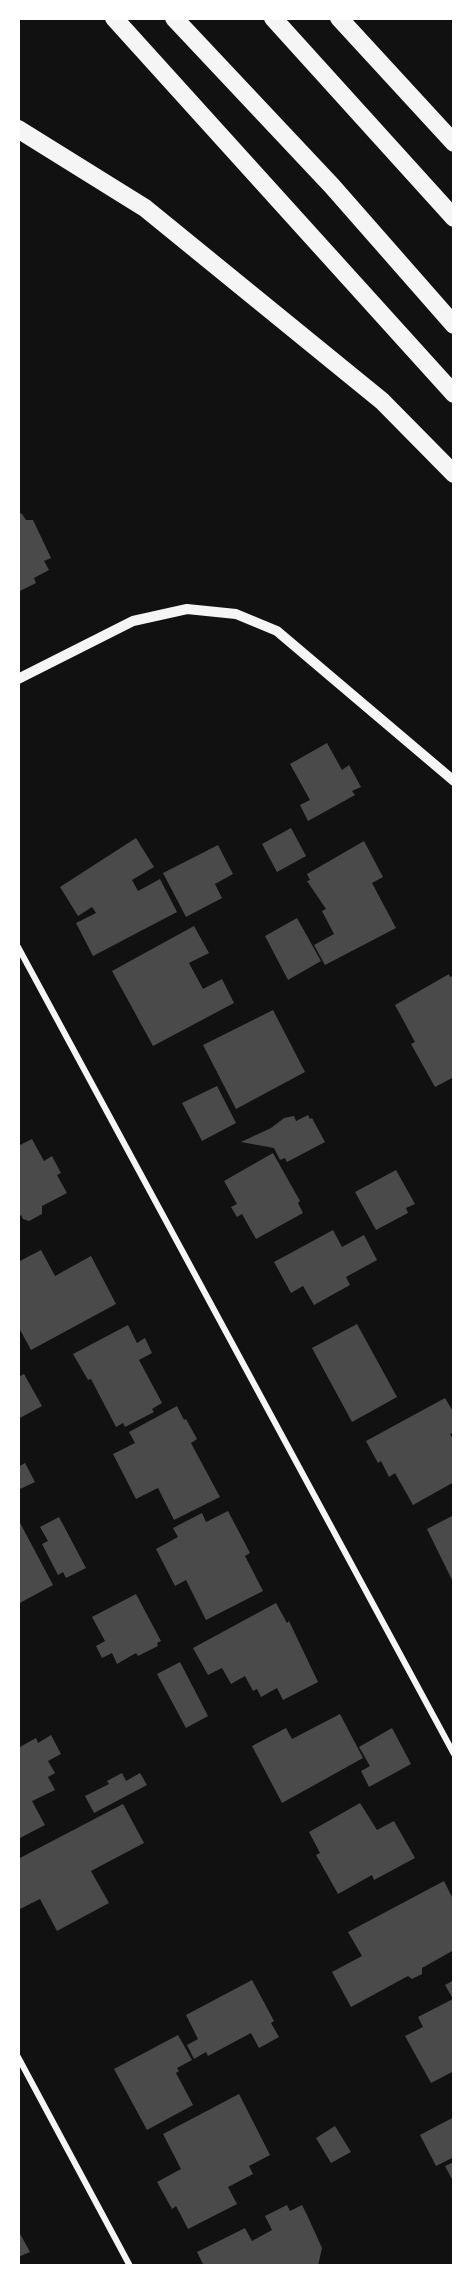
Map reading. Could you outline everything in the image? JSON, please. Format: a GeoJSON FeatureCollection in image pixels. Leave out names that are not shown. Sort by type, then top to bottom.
{"type":"FeatureCollection","features":[{"type":"Feature","properties":{"kind":"highway"},"geometry":{"type":"LineString","coordinates":[[114,18],[454,394]]}},
{"type":"Feature","properties":{"kind":"highway"},"geometry":{"type":"LineString","coordinates":[[174,18],[332,186],[454,325]]}},
{"type":"Feature","properties":{"kind":"highway"},"geometry":{"type":"LineString","coordinates":[[273,18],[454,218]]}},
{"type":"Feature","properties":{"kind":"highway"},"geometry":{"type":"LineString","coordinates":[[339,18],[454,143]]}},
{"type":"Feature","properties":{"kind":"highway"},"geometry":{"type":"LineString","coordinates":[[18,129],[145,208],[382,401],[454,474]]}},
{"type":"Feature","properties":{"kind":"street"},"geometry":{"type":"LineString","coordinates":[[18,679],[133,621],[187,609],[236,615],[276,631],[454,781]]}},
{"type":"Feature","properties":{"kind":"street"},"geometry":{"type":"LineString","coordinates":[[18,947],[454,1754]]}},
{"type":"Feature","properties":{"kind":"street"},"geometry":{"type":"LineString","coordinates":[[18,2057],[130,2266]]}},
{"type":"Feature","properties":{"kind":"building"},"geometry":{"type":"Polygon","coordinates":[[[18,512],[26,520],[33,520],[51,558],[44,561],[49,570],[34,578],[36,583],[18,592],[18,512]]]}},
{"type":"Feature","properties":{"kind":"building"},"geometry":{"type":"Polygon","coordinates":[[[327,743],[342,770],[349,765],[361,787],[352,791],[355,795],[308,821],[300,805],[310,800],[290,764],[327,743]]]}},
{"type":"Feature","properties":{"kind":"building"},"geometry":{"type":"Polygon","coordinates":[[[291,828],[306,856],[277,872],[262,844],[291,828]]]}},
{"type":"Feature","properties":{"kind":"building"},"geometry":{"type":"Polygon","coordinates":[[[136,838],[154,867],[132,880],[138,891],[160,879],[177,912],[93,956],[76,923],[96,913],[92,907],[78,916],[60,887],[136,838]]]}},
{"type":"Feature","properties":{"kind":"building"},"geometry":{"type":"Polygon","coordinates":[[[364,841],[383,877],[372,883],[396,928],[325,965],[314,945],[334,934],[322,911],[326,909],[307,881],[310,880],[307,874],[364,841]]]}},
{"type":"Feature","properties":{"kind":"building"},"geometry":{"type":"Polygon","coordinates":[[[218,845],[233,874],[215,884],[222,898],[186,917],[163,873],[218,845]]]}},
{"type":"Feature","properties":{"kind":"building"},"geometry":{"type":"Polygon","coordinates":[[[297,918],[321,961],[288,980],[265,936],[297,918]]]}},
{"type":"Feature","properties":{"kind":"building"},"geometry":{"type":"Polygon","coordinates":[[[194,926],[209,953],[189,963],[203,989],[222,979],[234,1003],[153,1046],[112,971],[194,926]]]}},
{"type":"Feature","properties":{"kind":"building"},"geometry":{"type":"Polygon","coordinates":[[[449,974],[450,977],[454,975],[454,1077],[435,1087],[411,1044],[415,1042],[395,1005],[449,974]]]}},
{"type":"Feature","properties":{"kind":"building"},"geometry":{"type":"Polygon","coordinates":[[[273,1010],[305,1072],[236,1109],[203,1045],[273,1010]]]}},
{"type":"Feature","properties":{"kind":"building"},"geometry":{"type":"Polygon","coordinates":[[[217,1086],[236,1123],[202,1141],[182,1103],[217,1086]]]}},
{"type":"Feature","properties":{"kind":"building"},"geometry":{"type":"Polygon","coordinates":[[[308,1115],[325,1142],[287,1162],[285,1158],[280,1160],[274,1148],[241,1142],[271,1128],[284,1118],[294,1116],[296,1121],[308,1115]]]}},
{"type":"Feature","properties":{"kind":"building"},"geometry":{"type":"Polygon","coordinates":[[[32,1139],[44,1161],[52,1156],[61,1173],[57,1175],[67,1193],[42,1206],[42,1214],[29,1221],[23,1219],[21,1215],[18,1217],[18,1146],[32,1139]]]}},
{"type":"Feature","properties":{"kind":"building"},"geometry":{"type":"Polygon","coordinates":[[[273,1153],[300,1201],[298,1203],[303,1213],[256,1239],[242,1214],[237,1217],[231,1207],[237,1204],[224,1181],[273,1153]]]}},
{"type":"Feature","properties":{"kind":"building"},"geometry":{"type":"Polygon","coordinates":[[[396,1170],[415,1204],[406,1208],[408,1213],[376,1230],[355,1192],[396,1170]]]}},
{"type":"Feature","properties":{"kind":"building"},"geometry":{"type":"Polygon","coordinates":[[[333,1230],[342,1247],[364,1235],[377,1260],[346,1277],[350,1285],[314,1305],[303,1286],[291,1293],[274,1262],[333,1230]]]}},
{"type":"Feature","properties":{"kind":"building"},"geometry":{"type":"Polygon","coordinates":[[[41,1250],[55,1276],[91,1256],[116,1304],[31,1350],[18,1326],[18,1262],[41,1250]]]}},
{"type":"Feature","properties":{"kind":"building"},"geometry":{"type":"Polygon","coordinates":[[[357,1324],[397,1397],[352,1422],[312,1348],[357,1324]]]}},
{"type":"Feature","properties":{"kind":"building"},"geometry":{"type":"Polygon","coordinates":[[[128,1325],[137,1343],[145,1338],[152,1353],[139,1360],[162,1403],[152,1409],[154,1412],[125,1427],[123,1423],[116,1427],[91,1379],[88,1380],[73,1354],[128,1325]]]}},
{"type":"Feature","properties":{"kind":"building"},"geometry":{"type":"Polygon","coordinates":[[[24,1374],[42,1406],[18,1419],[18,1377],[24,1374]]]}},
{"type":"Feature","properties":{"kind":"building"},"geometry":{"type":"Polygon","coordinates":[[[445,1398],[454,1413],[454,1432],[450,1434],[454,1441],[452,1452],[454,1482],[413,1505],[395,1473],[389,1477],[381,1461],[378,1463],[366,1441],[445,1398]]]}},
{"type":"Feature","properties":{"kind":"building"},"geometry":{"type":"Polygon","coordinates":[[[177,1406],[197,1439],[191,1443],[220,1497],[174,1520],[158,1488],[136,1499],[113,1454],[135,1443],[129,1432],[177,1406]]]}},
{"type":"Feature","properties":{"kind":"building"},"geometry":{"type":"Polygon","coordinates":[[[25,1463],[35,1482],[18,1490],[18,1467],[25,1463]]]}},
{"type":"Feature","properties":{"kind":"building"},"geometry":{"type":"Polygon","coordinates":[[[228,1511],[250,1553],[245,1556],[263,1591],[206,1620],[186,1580],[175,1586],[156,1549],[178,1537],[173,1528],[202,1513],[206,1522],[228,1511]]]}},
{"type":"Feature","properties":{"kind":"building"},"geometry":{"type":"Polygon","coordinates":[[[454,1515],[454,1584],[427,1529],[454,1515]]]}},
{"type":"Feature","properties":{"kind":"building"},"geometry":{"type":"Polygon","coordinates":[[[59,1517],[86,1568],[66,1578],[63,1572],[58,1575],[42,1544],[48,1541],[40,1527],[59,1517]]]}},
{"type":"Feature","properties":{"kind":"building"},"geometry":{"type":"Polygon","coordinates":[[[18,1519],[53,1585],[18,1604],[18,1519]]]}},
{"type":"Feature","properties":{"kind":"building"},"geometry":{"type":"Polygon","coordinates":[[[136,1594],[161,1641],[157,1643],[158,1646],[138,1656],[136,1653],[117,1664],[112,1653],[102,1658],[96,1646],[105,1641],[92,1617],[136,1594]]]}},
{"type":"Feature","properties":{"kind":"building"},"geometry":{"type":"Polygon","coordinates":[[[276,1603],[287,1623],[289,1621],[318,1682],[283,1700],[277,1688],[261,1697],[257,1689],[253,1691],[245,1676],[231,1684],[222,1668],[208,1675],[193,1648],[276,1603]]]}},
{"type":"Feature","properties":{"kind":"building"},"geometry":{"type":"Polygon","coordinates":[[[180,1662],[208,1716],[186,1728],[157,1674],[180,1662]]]}},
{"type":"Feature","properties":{"kind":"building"},"geometry":{"type":"Polygon","coordinates":[[[340,1714],[363,1758],[282,1803],[252,1746],[286,1728],[292,1739],[340,1714]]]}},
{"type":"Feature","properties":{"kind":"building"},"geometry":{"type":"Polygon","coordinates":[[[392,1728],[411,1764],[369,1787],[361,1771],[370,1766],[359,1747],[392,1728]]]}},
{"type":"Feature","properties":{"kind":"building"},"geometry":{"type":"Polygon","coordinates":[[[51,1735],[61,1754],[48,1761],[55,1773],[48,1777],[55,1790],[32,1801],[45,1825],[18,1839],[18,1748],[36,1738],[38,1743],[51,1735]]]}},
{"type":"Feature","properties":{"kind":"building"},"geometry":{"type":"Polygon","coordinates":[[[122,1773],[126,1781],[140,1773],[147,1785],[94,1813],[85,1796],[109,1784],[107,1781],[122,1773]]]}},
{"type":"Feature","properties":{"kind":"building"},"geometry":{"type":"Polygon","coordinates":[[[360,1803],[377,1830],[394,1821],[415,1858],[374,1880],[372,1875],[338,1894],[316,1855],[320,1853],[309,1832],[360,1803]]]}},
{"type":"Feature","properties":{"kind":"building"},"geometry":{"type":"Polygon","coordinates":[[[123,1804],[144,1843],[91,1871],[109,1903],[57,1931],[40,1899],[18,1910],[18,1859],[123,1804]]]}},
{"type":"Feature","properties":{"kind":"building"},"geometry":{"type":"Polygon","coordinates":[[[444,1881],[454,1901],[454,1950],[422,1968],[422,1974],[412,1979],[408,1976],[351,2007],[332,1972],[362,1956],[348,1932],[444,1881]]]}},
{"type":"Feature","properties":{"kind":"building"},"geometry":{"type":"Polygon","coordinates":[[[252,1980],[274,2021],[271,2023],[279,2037],[259,2048],[251,2033],[208,2056],[206,2052],[194,2059],[187,2045],[198,2039],[186,2015],[252,1980]]]}},
{"type":"Feature","properties":{"kind":"building"},"geometry":{"type":"Polygon","coordinates":[[[454,1980],[454,2071],[431,2083],[405,2036],[423,2027],[418,2017],[453,1999],[445,1985],[454,1980]]]}},
{"type":"Feature","properties":{"kind":"building"},"geometry":{"type":"Polygon","coordinates":[[[178,2035],[192,2060],[177,2068],[179,2071],[176,2073],[193,2105],[147,2130],[114,2069],[178,2035]]]}},
{"type":"Feature","properties":{"kind":"building"},"geometry":{"type":"Polygon","coordinates":[[[239,2094],[270,2155],[249,2166],[253,2174],[228,2187],[237,2204],[188,2229],[176,2206],[172,2209],[157,2182],[181,2169],[163,2134],[239,2094]]]}},
{"type":"Feature","properties":{"kind":"building"},"geometry":{"type":"Polygon","coordinates":[[[454,2117],[454,2157],[436,2166],[420,2135],[454,2117]]]}},
{"type":"Feature","properties":{"kind":"building"},"geometry":{"type":"Polygon","coordinates":[[[335,2126],[351,2152],[331,2163],[316,2138],[335,2126]]]}},
{"type":"Feature","properties":{"kind":"building"},"geometry":{"type":"Polygon","coordinates":[[[454,2162],[454,2183],[445,2166],[454,2162]]]}},
{"type":"Feature","properties":{"kind":"building"},"geometry":{"type":"Polygon","coordinates":[[[287,2205],[290,2211],[302,2205],[322,2248],[318,2266],[204,2266],[197,2252],[245,2228],[252,2241],[272,2230],[265,2216],[287,2205]]]}},
{"type":"Feature","properties":{"kind":"building"},"geometry":{"type":"Polygon","coordinates":[[[18,2230],[30,2252],[18,2257],[18,2230]]]}}]}
